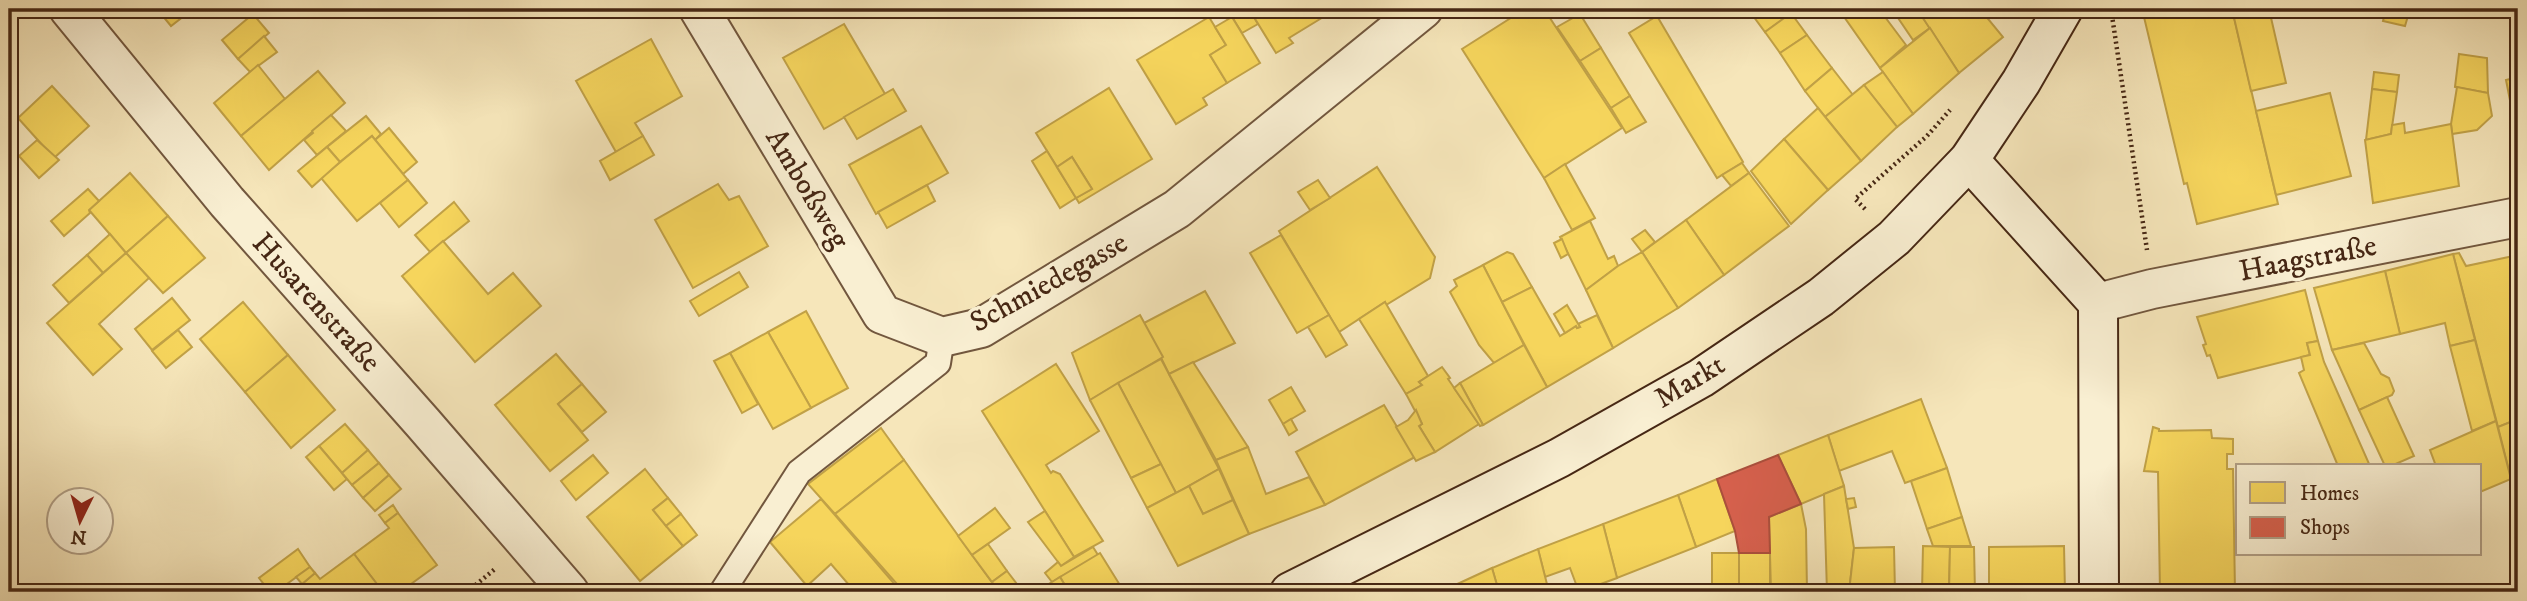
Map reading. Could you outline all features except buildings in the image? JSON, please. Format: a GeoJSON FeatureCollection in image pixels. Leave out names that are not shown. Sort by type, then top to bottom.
{"type":"FeatureCollection","features":[{"type":"Feature","properties":{"kind":"street","name":"Husarenstraße"},"geometry":{"type":"LineString","coordinates":[[69,9],[227,202],[569,592]]}},
{"type":"Feature","properties":{"kind":"street","name":"Amboßweg"},"geometry":{"type":"LineString","coordinates":[[699,9],[881,314],[942,337]]}},
{"type":"Feature","properties":{"kind":"street","name":"Schmiedegasse"},"geometry":{"type":"LineString","coordinates":[[942,337],[981,328],[1177,209],[1423,9]]}},
{"type":"Feature","properties":{"kind":"street","name":"Markt"},"geometry":{"type":"LineString","coordinates":[[1290,592],[1559,458],[1701,377],[1821,296],[1894,237],[1969,160],[2021,82],[2063,9]]}},
{"type":"Feature","properties":{"kind":"street"},"geometry":{"type":"LineString","coordinates":[[1969,160],[2098,303],[2099,592]]}},
{"type":"Feature","properties":{"kind":"street","name":"Haagstraße"},"geometry":{"type":"LineString","coordinates":[[2098,303],[2152,289],[2518,217]]}},
{"type":"Feature","properties":{"kind":"lane","name":"Schmiedegasse"},"geometry":{"type":"LineString","coordinates":[[722,592],[799,472],[937,363],[942,337]]}},
{"type":"Feature","properties":{"kind":"path"},"geometry":{"type":"LineString","coordinates":[[2111,9],[2152,289]]}},
{"type":"Feature","properties":{"kind":"path"},"geometry":{"type":"LineString","coordinates":[[1894,237],[1855,199],[1927,136],[1954,106]]}}]}
